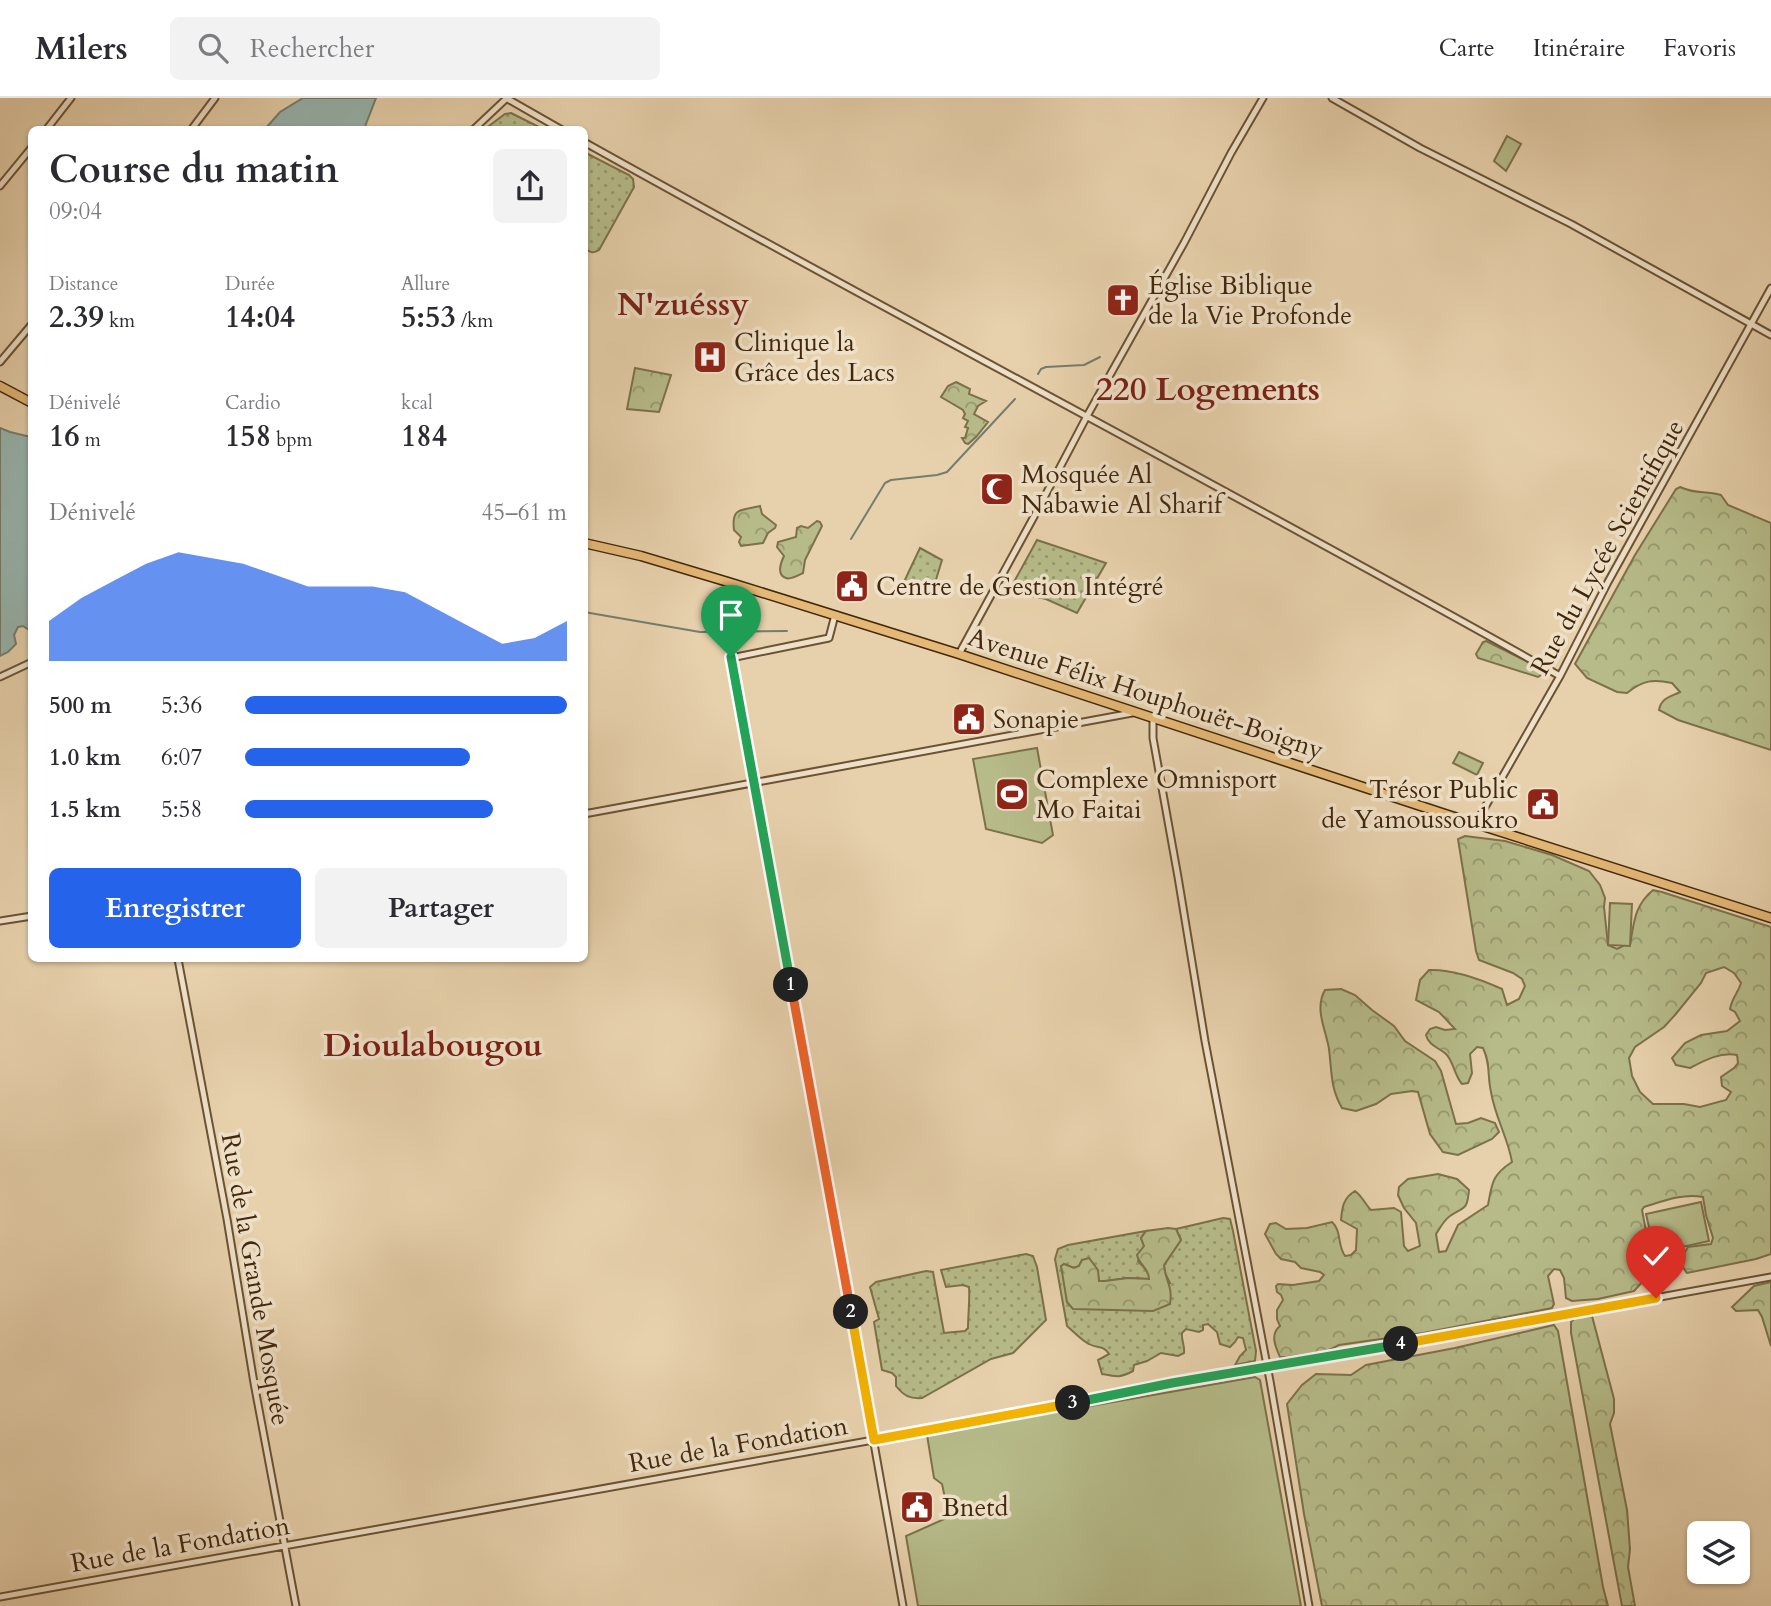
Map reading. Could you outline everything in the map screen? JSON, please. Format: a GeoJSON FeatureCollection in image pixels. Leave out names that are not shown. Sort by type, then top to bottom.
{"type":"FeatureCollection","features":[{"type":"Feature","properties":{"kind":"highway"},"geometry":{"type":"LineString","coordinates":[[0,386],[28,401]]}},
{"type":"Feature","properties":{"kind":"highway","name":"Avenue Félix Houphouët-Boigny"},"geometry":{"type":"LineString","coordinates":[[588,544],[641,556],[959,654],[1771,918]]}},
{"type":"Feature","properties":{"kind":"street"},"geometry":{"type":"LineString","coordinates":[[49,126],[71,98]]}},
{"type":"Feature","properties":{"kind":"street"},"geometry":{"type":"LineString","coordinates":[[194,126],[215,98]]}},
{"type":"Feature","properties":{"kind":"street"},"geometry":{"type":"LineString","coordinates":[[476,126],[507,98],[555,126]]}},
{"type":"Feature","properties":{"kind":"street"},"geometry":{"type":"LineString","coordinates":[[959,654],[1263,98]]}},
{"type":"Feature","properties":{"kind":"street"},"geometry":{"type":"LineString","coordinates":[[1332,98],[1420,148],[1571,224],[1771,335]]}},
{"type":"Feature","properties":{"kind":"street"},"geometry":{"type":"LineString","coordinates":[[588,144],[1379,574],[1560,676]]}},
{"type":"Feature","properties":{"kind":"street"},"geometry":{"type":"LineString","coordinates":[[0,186],[28,152]]}},
{"type":"Feature","properties":{"kind":"street","name":"Rue du Lycée Scientifique"},"geometry":{"type":"LineString","coordinates":[[1476,823],[1560,676],[1608,582],[1771,288]]}},
{"type":"Feature","properties":{"kind":"street"},"geometry":{"type":"LineString","coordinates":[[0,362],[28,329]]}},
{"type":"Feature","properties":{"kind":"street"},"geometry":{"type":"LineString","coordinates":[[835,615],[830,638],[731,657],[903,1606]]}},
{"type":"Feature","properties":{"kind":"street"},"geometry":{"type":"LineString","coordinates":[[0,677],[28,664]]}},
{"type":"Feature","properties":{"kind":"street"},"geometry":{"type":"LineString","coordinates":[[588,813],[1136,712]]}},
{"type":"Feature","properties":{"kind":"street"},"geometry":{"type":"LineString","coordinates":[[1153,717],[1153,738],[1205,1041],[1309,1606]]}},
{"type":"Feature","properties":{"kind":"street"},"geometry":{"type":"LineString","coordinates":[[0,921],[28,917]]}},
{"type":"Feature","properties":{"kind":"street","name":"Rue de la Grande Mosquée"},"geometry":{"type":"LineString","coordinates":[[179,962],[296,1606]]}},
{"type":"Feature","properties":{"kind":"street","name":"Rue de la Fondation"},"geometry":{"type":"LineString","coordinates":[[0,1597],[874,1440],[1172,1383],[1771,1277]]}},
{"type":"Feature","properties":{"kind":"green space"},"geometry":{"type":"Polygon","coordinates":[[[511,113],[537,126],[489,126],[505,114],[511,113]]]}},
{"type":"Feature","properties":{"kind":"green space"},"geometry":{"type":"Polygon","coordinates":[[[1507,136],[1521,144],[1506,171],[1494,161],[1507,136]]]}},
{"type":"Feature","properties":{"kind":"green space"},"geometry":{"type":"Polygon","coordinates":[[[588,154],[629,175],[633,179],[634,187],[599,250],[590,252],[588,154]]]}},
{"type":"Feature","properties":{"kind":"green space"},"geometry":{"type":"Polygon","coordinates":[[[635,368],[671,375],[659,412],[627,409],[635,368]]]}},
{"type":"Feature","properties":{"kind":"green space"},"geometry":{"type":"Polygon","coordinates":[[[956,382],[970,389],[969,394],[986,401],[978,406],[974,414],[988,422],[968,444],[962,438],[965,438],[968,428],[965,427],[968,421],[963,418],[963,410],[941,397],[948,386],[956,382]]]}},
{"type":"Feature","properties":{"kind":"green space"},"geometry":{"type":"Polygon","coordinates":[[[1680,487],[1721,495],[1728,505],[1771,523],[1771,750],[1678,720],[1659,710],[1664,700],[1680,692],[1672,683],[1648,682],[1627,693],[1617,692],[1587,678],[1575,664],[1635,555],[1676,489],[1680,487]]]}},
{"type":"Feature","properties":{"kind":"green space"},"geometry":{"type":"Polygon","coordinates":[[[760,506],[762,514],[776,525],[775,528],[768,533],[763,543],[741,546],[741,537],[734,530],[734,517],[739,511],[760,506]]]}},
{"type":"Feature","properties":{"kind":"green space"},"geometry":{"type":"Polygon","coordinates":[[[817,521],[822,526],[805,560],[803,573],[786,578],[781,574],[784,556],[777,547],[778,542],[796,537],[797,528],[808,528],[817,521]]]}},
{"type":"Feature","properties":{"kind":"green space"},"geometry":{"type":"Polygon","coordinates":[[[1037,540],[1106,563],[1077,613],[1046,599],[1009,591],[1037,540]]]}},
{"type":"Feature","properties":{"kind":"green space"},"geometry":{"type":"Polygon","coordinates":[[[920,548],[942,560],[931,596],[903,584],[920,548]]]}},
{"type":"Feature","properties":{"kind":"green space"},"geometry":{"type":"Polygon","coordinates":[[[1486,641],[1536,666],[1542,671],[1541,675],[1538,677],[1478,658],[1476,654],[1486,641]]]}},
{"type":"Feature","properties":{"kind":"green space","name":"Complexe Omnisport Mo Faitai"},"geometry":{"type":"Polygon","coordinates":[[[1037,748],[1053,835],[1042,843],[986,829],[973,759],[1037,748]]]}},
{"type":"Feature","properties":{"kind":"green space"},"geometry":{"type":"Polygon","coordinates":[[[1459,752],[1483,763],[1477,775],[1453,763],[1459,752]]]}},
{"type":"Feature","properties":{"kind":"green space"},"geometry":{"type":"Polygon","coordinates":[[[1465,836],[1505,841],[1552,855],[1589,871],[1600,885],[1605,898],[1608,945],[1617,949],[1630,945],[1638,909],[1653,890],[1771,927],[1771,1254],[1687,1273],[1681,1260],[1688,1247],[1711,1244],[1713,1238],[1703,1197],[1673,1198],[1642,1210],[1652,1263],[1645,1279],[1634,1291],[1598,1299],[1572,1301],[1566,1298],[1564,1278],[1560,1270],[1554,1269],[1548,1276],[1554,1304],[1552,1308],[1423,1333],[1339,1345],[1327,1351],[1280,1357],[1274,1336],[1280,1326],[1277,1310],[1283,1300],[1276,1286],[1319,1281],[1324,1275],[1281,1259],[1265,1234],[1270,1224],[1276,1223],[1286,1229],[1307,1228],[1332,1222],[1345,1256],[1351,1255],[1356,1250],[1357,1229],[1341,1220],[1346,1200],[1355,1191],[1371,1210],[1394,1208],[1401,1212],[1404,1246],[1408,1251],[1420,1246],[1416,1223],[1404,1208],[1398,1195],[1399,1187],[1408,1179],[1438,1174],[1457,1179],[1469,1190],[1466,1205],[1448,1218],[1436,1234],[1439,1252],[1446,1251],[1458,1225],[1488,1205],[1494,1180],[1500,1171],[1512,1162],[1493,1101],[1483,1048],[1477,1047],[1470,1054],[1472,1073],[1468,1083],[1462,1084],[1449,1057],[1432,1044],[1426,1035],[1430,1029],[1436,1027],[1455,1029],[1439,1012],[1416,1000],[1420,980],[1429,970],[1457,973],[1502,989],[1507,1005],[1519,999],[1525,986],[1522,979],[1513,973],[1479,960],[1458,839],[1465,836]],[[1724,967],[1706,973],[1701,983],[1664,1027],[1635,1047],[1629,1058],[1632,1076],[1640,1092],[1653,1104],[1700,1107],[1726,1100],[1731,1092],[1722,1086],[1721,1077],[1738,1063],[1737,1055],[1719,1056],[1690,1068],[1676,1065],[1672,1058],[1685,1043],[1701,1035],[1727,1031],[1740,1021],[1730,1009],[1741,983],[1734,973],[1724,967]]]}},
{"type":"Feature","properties":{"kind":"green space"},"geometry":{"type":"Polygon","coordinates":[[[1610,903],[1632,904],[1630,946],[1608,945],[1610,903]]]}},
{"type":"Feature","properties":{"kind":"green space"},"geometry":{"type":"Polygon","coordinates":[[[1341,989],[1355,995],[1394,1026],[1405,1041],[1435,1061],[1441,1071],[1456,1124],[1481,1118],[1495,1123],[1499,1132],[1492,1139],[1458,1155],[1443,1152],[1430,1134],[1418,1092],[1391,1094],[1376,1104],[1356,1111],[1342,1108],[1333,1086],[1321,1005],[1325,990],[1341,989]]]}},
{"type":"Feature","properties":{"kind":"green space"},"geometry":{"type":"Polygon","coordinates":[[[1701,1202],[1709,1241],[1655,1253],[1646,1214],[1701,1202]]]}},
{"type":"Feature","properties":{"kind":"green space"},"geometry":{"type":"Polygon","coordinates":[[[1223,1218],[1230,1219],[1233,1231],[1256,1351],[1255,1361],[1235,1365],[1246,1350],[1243,1338],[1238,1337],[1230,1347],[1220,1344],[1217,1332],[1208,1324],[1203,1325],[1203,1330],[1199,1332],[1186,1329],[1182,1333],[1184,1353],[1178,1356],[1161,1353],[1134,1365],[1133,1371],[1125,1375],[1102,1374],[1098,1360],[1109,1354],[1107,1351],[1086,1342],[1067,1326],[1055,1259],[1058,1249],[1146,1231],[1141,1238],[1144,1246],[1138,1261],[1149,1273],[1150,1279],[1099,1281],[1098,1276],[1082,1260],[1079,1266],[1074,1268],[1064,1264],[1067,1302],[1170,1283],[1164,1265],[1181,1240],[1176,1229],[1223,1218]]]}},
{"type":"Feature","properties":{"kind":"green space"},"geometry":{"type":"Polygon","coordinates":[[[1176,1229],[1181,1240],[1164,1265],[1170,1304],[1153,1311],[1073,1309],[1067,1302],[1061,1266],[1064,1264],[1074,1268],[1079,1266],[1082,1260],[1089,1258],[1098,1270],[1099,1281],[1149,1279],[1137,1255],[1144,1246],[1141,1238],[1146,1231],[1176,1229]]]}},
{"type":"Feature","properties":{"kind":"green space"},"geometry":{"type":"Polygon","coordinates":[[[1026,1254],[1033,1256],[1037,1267],[1046,1320],[1013,1353],[991,1359],[922,1398],[911,1397],[902,1392],[896,1386],[896,1377],[882,1370],[874,1322],[879,1319],[870,1287],[876,1282],[926,1271],[933,1272],[944,1333],[965,1331],[968,1328],[969,1287],[946,1287],[941,1270],[1026,1254]]]}},
{"type":"Feature","properties":{"kind":"green space"},"geometry":{"type":"Polygon","coordinates":[[[1771,1282],[1771,1346],[1758,1310],[1736,1311],[1732,1307],[1754,1286],[1771,1282]]]}},
{"type":"Feature","properties":{"kind":"green space"},"geometry":{"type":"Polygon","coordinates":[[[1592,1316],[1614,1399],[1614,1413],[1610,1424],[1627,1510],[1630,1549],[1628,1567],[1635,1606],[1622,1606],[1571,1333],[1571,1322],[1576,1317],[1592,1316]]]}},
{"type":"Feature","properties":{"kind":"green space"},"geometry":{"type":"Polygon","coordinates":[[[1554,1325],[1558,1331],[1608,1606],[1322,1606],[1287,1404],[1302,1385],[1316,1374],[1351,1375],[1366,1365],[1554,1325]]]}},
{"type":"Feature","properties":{"kind":"green space"},"geometry":{"type":"Polygon","coordinates":[[[1255,1377],[1260,1380],[1301,1606],[918,1606],[906,1536],[949,1517],[942,1484],[934,1478],[927,1435],[1255,1377]]]}},
{"type":"Feature","properties":{"kind":"water"},"geometry":{"type":"Polygon","coordinates":[[[303,98],[376,98],[365,126],[268,126],[280,112],[303,98]]]}},
{"type":"Feature","properties":{"kind":"water"},"geometry":{"type":"Polygon","coordinates":[[[0,428],[28,436],[28,629],[23,626],[18,627],[14,635],[16,644],[0,656],[0,428]]]}},
{"type":"Feature","properties":{"kind":"waterway"},"geometry":{"type":"LineString","coordinates":[[1038,374],[1046,367],[1084,365],[1100,357]]}},
{"type":"Feature","properties":{"kind":"waterway"},"geometry":{"type":"LineString","coordinates":[[851,539],[885,483],[947,472],[1015,399]]}},
{"type":"Feature","properties":{"kind":"waterway"},"geometry":{"type":"LineString","coordinates":[[588,613],[700,632],[787,631]]}},
{"type":"Feature","properties":{"kind":"place","name":"Église Biblique de la Vie Profonde"},"geometry":{"type":"Point","coordinates":[1123,300]}},
{"type":"Feature","properties":{"kind":"place","name":"Clinique la Grâce des Lacs"},"geometry":{"type":"Point","coordinates":[710,357]}},
{"type":"Feature","properties":{"kind":"place","name":"Mosquée Al Nabawie Al Sharif"},"geometry":{"type":"Point","coordinates":[997,489]}},
{"type":"Feature","properties":{"kind":"place","name":"Centre de Gestion Intégré"},"geometry":{"type":"Point","coordinates":[852,586]}},
{"type":"Feature","properties":{"kind":"place","name":"Sonapie"},"geometry":{"type":"Point","coordinates":[969,719]}},
{"type":"Feature","properties":{"kind":"place","name":"Complexe Omnisport Mo Faitai"},"geometry":{"type":"Point","coordinates":[1012,794]}},
{"type":"Feature","properties":{"kind":"place","name":"Trésor Public de Yamoussoukro"},"geometry":{"type":"Point","coordinates":[1543,804]}},
{"type":"Feature","properties":{"kind":"place","name":"Bnetd"},"geometry":{"type":"Point","coordinates":[917,1507]}},
{"type":"Feature","properties":{"kind":"district","name":"N'zuéssy"},"geometry":{"type":"Point","coordinates":[683,303]}},
{"type":"Feature","properties":{"kind":"district","name":"220 Logements"},"geometry":{"type":"Point","coordinates":[1208,388]}},
{"type":"Feature","properties":{"kind":"district","name":"Dioulabougou"},"geometry":{"type":"Point","coordinates":[433,1044]}},
{"type":"Feature","properties":{"kind":"route"},"geometry":{"type":"LineString","coordinates":[[731,657],[874,1440],[1172,1383],[1656,1298]]}}]}
